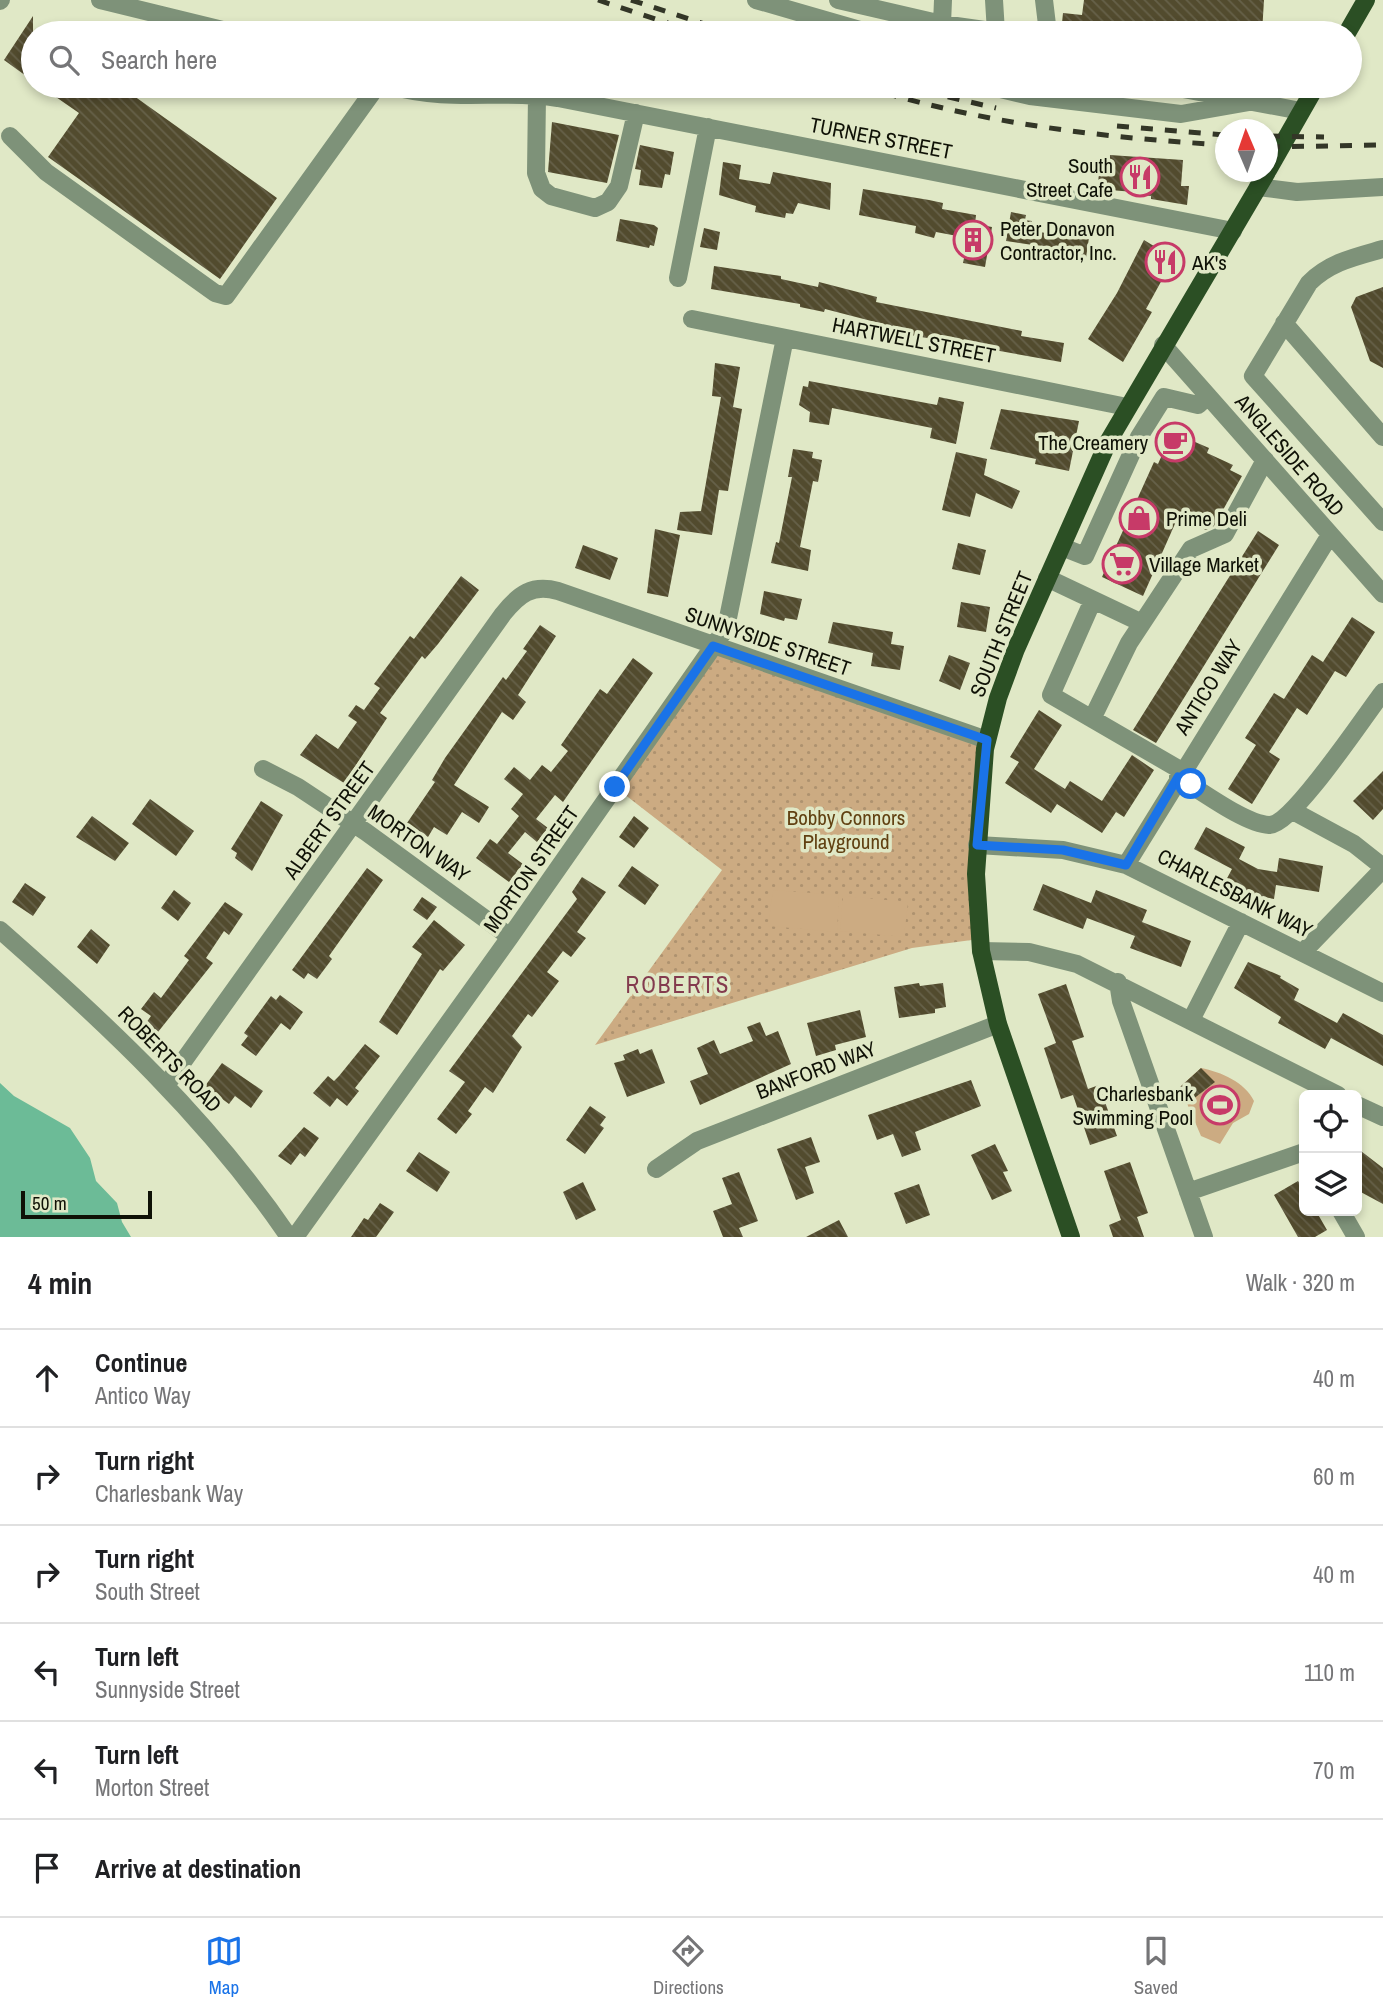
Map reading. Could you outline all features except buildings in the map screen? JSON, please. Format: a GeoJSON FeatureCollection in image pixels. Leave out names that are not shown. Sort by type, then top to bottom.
{"type":"FeatureCollection","features":[{"type":"Feature","properties":{"kind":"main road"},"geometry":{"type":"LineString","coordinates":[[1354,21],[1366,0]]}},
{"type":"Feature","properties":{"kind":"main road","name":"SOUTH STREET"},"geometry":{"type":"LineString","coordinates":[[1278,151],[1309,98]]}},
{"type":"Feature","properties":{"kind":"main road","name":"SOUTH STREET"},"geometry":{"type":"LineString","coordinates":[[1071,1237],[998,1024],[981,951],[977,845],[987,740],[1006,675],[1117,426],[1261,182]]}},
{"type":"Feature","properties":{"kind":"street"},"geometry":{"type":"LineString","coordinates":[[100,0],[186,21]]}},
{"type":"Feature","properties":{"kind":"street"},"geometry":{"type":"LineString","coordinates":[[756,0],[825,21]]}},
{"type":"Feature","properties":{"kind":"street"},"geometry":{"type":"LineString","coordinates":[[799,0],[814,18]]}},
{"type":"Feature","properties":{"kind":"street"},"geometry":{"type":"LineString","coordinates":[[838,0],[929,21]]}},
{"type":"Feature","properties":{"kind":"street"},"geometry":{"type":"LineString","coordinates":[[942,21],[943,0]]}},
{"type":"Feature","properties":{"kind":"street"},"geometry":{"type":"LineString","coordinates":[[994,0],[998,21]]}},
{"type":"Feature","properties":{"kind":"street"},"geometry":{"type":"LineString","coordinates":[[1046,2],[1047,21]]}},
{"type":"Feature","properties":{"kind":"street"},"geometry":{"type":"LineString","coordinates":[[10,136],[46,172],[215,293],[226,296],[346,124],[367,98]]}},
{"type":"Feature","properties":{"kind":"street"},"geometry":{"type":"LineString","coordinates":[[528,98],[536,173],[542,190],[551,196],[595,208],[604,206],[620,187],[636,113]]}},
{"type":"Feature","properties":{"kind":"street","name":"TURNER STREET"},"geometry":{"type":"LineString","coordinates":[[546,98],[636,113],[1233,231]]}},
{"type":"Feature","properties":{"kind":"street"},"geometry":{"type":"LineString","coordinates":[[1050,98],[1181,114],[1255,101]]}},
{"type":"Feature","properties":{"kind":"street"},"geometry":{"type":"LineString","coordinates":[[1237,98],[1301,111]]}},
{"type":"Feature","properties":{"kind":"street"},"geometry":{"type":"LineString","coordinates":[[678,278],[708,127]]}},
{"type":"Feature","properties":{"kind":"street"},"geometry":{"type":"LineString","coordinates":[[1276,182],[1297,192],[1383,187]]}},
{"type":"Feature","properties":{"kind":"street"},"geometry":{"type":"LineString","coordinates":[[1380,512],[1253,376],[1309,283],[1321,271],[1338,262],[1383,249]]}},
{"type":"Feature","properties":{"kind":"street","name":"HARTWELL STREET"},"geometry":{"type":"LineString","coordinates":[[692,319],[1127,407]]}},
{"type":"Feature","properties":{"kind":"street"},"geometry":{"type":"LineString","coordinates":[[1284,323],[1383,438]]}},
{"type":"Feature","properties":{"kind":"street","name":"MORTON STREET"},"geometry":{"type":"LineString","coordinates":[[295,1237],[510,937],[713,646],[728,618],[785,338]]}},
{"type":"Feature","properties":{"kind":"street","name":"ANGLESIDE ROAD"},"geometry":{"type":"LineString","coordinates":[[1163,345],[1383,594]]}},
{"type":"Feature","properties":{"kind":"street"},"geometry":{"type":"LineString","coordinates":[[1062,547],[1084,556],[1139,437],[1164,397],[1198,405],[1208,396]]}},
{"type":"Feature","properties":{"kind":"street"},"geometry":{"type":"LineString","coordinates":[[1117,426],[1139,437]]}},
{"type":"Feature","properties":{"kind":"street"},"geometry":{"type":"LineString","coordinates":[[1092,719],[1142,623],[1191,549],[1225,534],[1265,460]]}},
{"type":"Feature","properties":{"kind":"street","name":"ANTICO WAY"},"geometry":{"type":"LineString","coordinates":[[1126,865],[1330,534]]}},
{"type":"Feature","properties":{"kind":"street"},"geometry":{"type":"LineString","coordinates":[[1047,578],[1142,623]]}},
{"type":"Feature","properties":{"kind":"street","name":"SUNNYSIDE STREET"},"geometry":{"type":"LineString","coordinates":[[534,589],[558,591],[987,740]]}},
{"type":"Feature","properties":{"kind":"street","name":"ALBERT STREET"},"geometry":{"type":"LineString","coordinates":[[167,1084],[503,614],[517,596],[534,589]]}},
{"type":"Feature","properties":{"kind":"street"},"geometry":{"type":"LineString","coordinates":[[1093,600],[1051,695],[1259,824],[1272,825],[1293,811],[1383,692]]}},
{"type":"Feature","properties":{"kind":"street","name":"MORTON WAY"},"geometry":{"type":"LineString","coordinates":[[263,769],[299,787],[510,937]]}},
{"type":"Feature","properties":{"kind":"street"},"geometry":{"type":"LineString","coordinates":[[1293,811],[1354,844],[1383,868],[1303,952]]}},
{"type":"Feature","properties":{"kind":"street","name":"CHARLESBANK WAY"},"geometry":{"type":"LineString","coordinates":[[977,845],[1063,850],[1126,865],[1383,993]]}},
{"type":"Feature","properties":{"kind":"street"},"geometry":{"type":"LineString","coordinates":[[1191,1020],[1241,922]]}},
{"type":"Feature","properties":{"kind":"street","name":"ROBERTS ROAD"},"geometry":{"type":"LineString","coordinates":[[0,930],[87,1007],[167,1084],[239,1168],[289,1237]]}},
{"type":"Feature","properties":{"kind":"street"},"geometry":{"type":"LineString","coordinates":[[981,951],[1020,951],[1052,956],[1118,982],[1328,1090]]}},
{"type":"Feature","properties":{"kind":"street"},"geometry":{"type":"LineString","coordinates":[[1118,982],[1121,1001],[1204,1237]]}},
{"type":"Feature","properties":{"kind":"street","name":"BANFORD WAY"},"geometry":{"type":"LineString","coordinates":[[656,1169],[697,1141],[998,1024]]}},
{"type":"Feature","properties":{"kind":"street"},"geometry":{"type":"LineString","coordinates":[[1362,1108],[1383,1118]]}},
{"type":"Feature","properties":{"kind":"street"},"geometry":{"type":"LineString","coordinates":[[1188,1192],[1301,1153]]}},
{"type":"Feature","properties":{"kind":"street"},"geometry":{"type":"LineString","coordinates":[[1344,1216],[1356,1237]]}},
{"type":"Feature","properties":{"kind":"green space","name":"Bobby Connors Playground"},"geometry":{"type":"Polygon","coordinates":[[[714,646],[987,740],[979,939],[912,948],[595,1045],[722,870],[615,787],[714,646]]]}},
{"type":"Feature","properties":{"kind":"green space"},"geometry":{"type":"Polygon","coordinates":[[[773,890],[839,895],[837,932],[768,926],[773,890]]]}},
{"type":"Feature","properties":{"kind":"green space"},"geometry":{"type":"Polygon","coordinates":[[[843,896],[908,902],[904,937],[840,931],[843,896]]]}},
{"type":"Feature","properties":{"kind":"green space","name":"Charlesbank Swimming Pool"},"geometry":{"type":"Polygon","coordinates":[[[1201,1068],[1232,1079],[1245,1088],[1254,1101],[1249,1114],[1233,1123],[1220,1144],[1201,1136],[1180,1087],[1201,1068]]]}},
{"type":"Feature","properties":{"kind":"shaded area"},"geometry":{"type":"Polygon","coordinates":[[[0,1083],[14,1096],[70,1128],[90,1158],[96,1181],[117,1203],[122,1222],[131,1237],[0,1237],[0,1083]]]}},
{"type":"Feature","properties":{"kind":"shaded area","name":"Charlesbank Swimming Pool"},"geometry":{"type":"Polygon","coordinates":[[[1227,1092],[1237,1097],[1240,1105],[1217,1125],[1209,1122],[1205,1112],[1227,1092]]]}},
{"type":"Feature","properties":{"kind":"railway"},"geometry":{"type":"LineString","coordinates":[[598,0],[662,21]]}},
{"type":"Feature","properties":{"kind":"railway"},"geometry":{"type":"LineString","coordinates":[[631,0],[695,21]]}},
{"type":"Feature","properties":{"kind":"railway"},"geometry":{"type":"LineString","coordinates":[[903,98],[1042,127],[1215,144]]}},
{"type":"Feature","properties":{"kind":"railway"},"geometry":{"type":"LineString","coordinates":[[953,98],[996,108]]}},
{"type":"Feature","properties":{"kind":"railway"},"geometry":{"type":"LineString","coordinates":[[1117,126],[1215,134]]}},
{"type":"Feature","properties":{"kind":"railway"},"geometry":{"type":"LineString","coordinates":[[1278,136],[1324,137]]}},
{"type":"Feature","properties":{"kind":"railway"},"geometry":{"type":"LineString","coordinates":[[1278,147],[1383,145]]}},
{"type":"Feature","properties":{"kind":"place","name":"South Street Cafe"},"geometry":{"type":"Point","coordinates":[1140,177]}},
{"type":"Feature","properties":{"kind":"place","name":"Peter Donavon Contractor, Inc."},"geometry":{"type":"Point","coordinates":[973,240]}},
{"type":"Feature","properties":{"kind":"place","name":"AK's"},"geometry":{"type":"Point","coordinates":[1165,262]}},
{"type":"Feature","properties":{"kind":"place","name":"The Creamery"},"geometry":{"type":"Point","coordinates":[1175,442]}},
{"type":"Feature","properties":{"kind":"place","name":"Prime Deli"},"geometry":{"type":"Point","coordinates":[1139,518]}},
{"type":"Feature","properties":{"kind":"place","name":"Village Market"},"geometry":{"type":"Point","coordinates":[1122,564]}},
{"type":"Feature","properties":{"kind":"place","name":"Charlesbank Swimming Pool"},"geometry":{"type":"Point","coordinates":[1220,1105]}},
{"type":"Feature","properties":{"kind":"district","name":"ROBERTS"},"geometry":{"type":"Point","coordinates":[678,984]}},
{"type":"Feature","properties":{"kind":"route"},"geometry":{"type":"LineString","coordinates":[[615,787],[713,646],[987,740],[977,845],[1063,850],[1126,865],[1178,777],[1191,784]]}}]}
